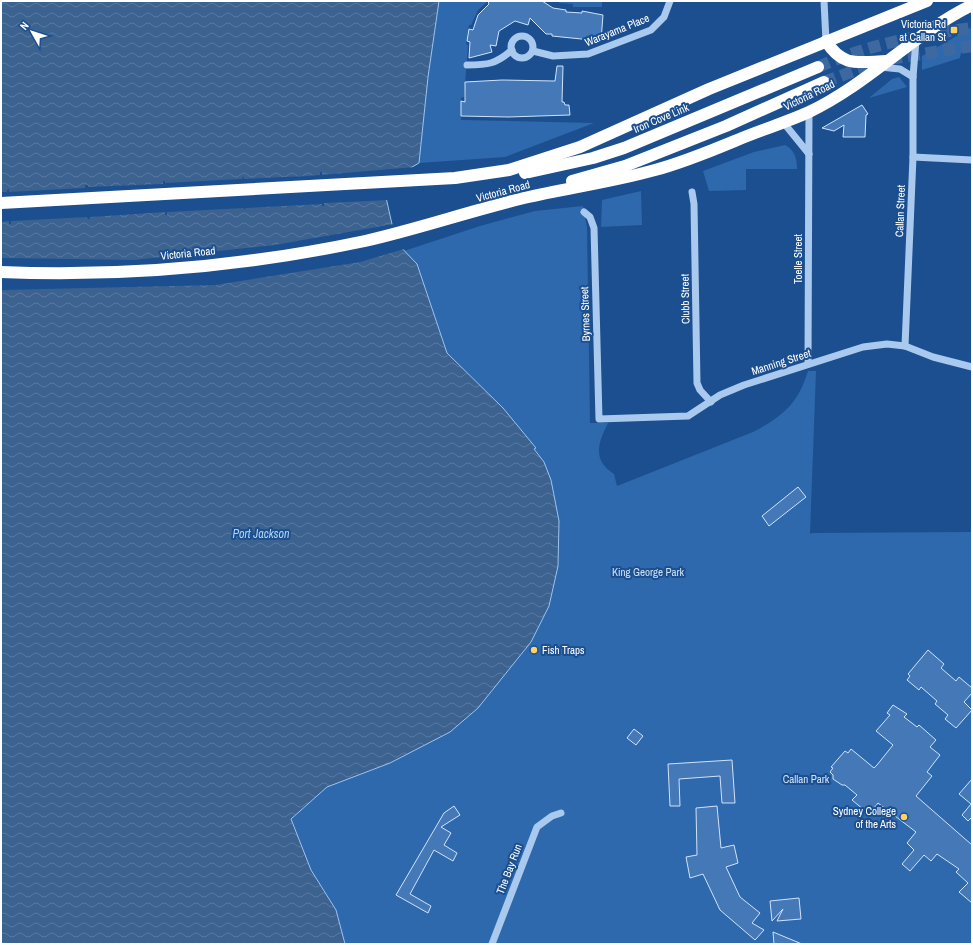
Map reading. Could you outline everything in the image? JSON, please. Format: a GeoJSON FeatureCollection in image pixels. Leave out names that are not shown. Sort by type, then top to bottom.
{"type":"FeatureCollection","features":[{"type":"Feature","properties":{"kind":"highway","name":"Victoria Road"},"geometry":{"type":"LineString","coordinates":[[1,203],[455,178],[507,170],[580,147],[709,89],[927,1]]}},
{"type":"Feature","properties":{"kind":"highway","name":"Victoria Road"},"geometry":{"type":"LineString","coordinates":[[1,272],[34,273],[162,269],[256,260],[376,238],[517,200],[657,170],[693,158],[783,122],[809,111],[851,89],[952,15],[972,5]]}},
{"type":"Feature","properties":{"kind":"highway"},"geometry":{"type":"LineString","coordinates":[[826,41],[834,54],[843,59],[884,64]]}},
{"type":"Feature","properties":{"kind":"highway","name":"Iron Cove Link"},"geometry":{"type":"LineString","coordinates":[[507,170],[519,174],[592,158],[624,148],[818,67]]}},
{"type":"Feature","properties":{"kind":"highway"},"geometry":{"type":"LineString","coordinates":[[517,200],[531,190],[625,166],[726,126],[824,82]]}},
{"type":"Feature","properties":{"kind":"street","name":"Warayama Place"},"geometry":{"type":"LineString","coordinates":[[512,50],[515,56],[522,58],[528,57],[533,51],[546,55],[572,56],[594,52],[654,28],[664,17],[670,1]]}},
{"type":"Feature","properties":{"kind":"street"},"geometry":{"type":"LineString","coordinates":[[824,1],[826,41]]}},
{"type":"Feature","properties":{"kind":"street"},"geometry":{"type":"LineString","coordinates":[[467,65],[497,62],[512,50],[514,39],[521,36],[531,40],[533,51]]}},
{"type":"Feature","properties":{"kind":"street","name":"Callan Street"},"geometry":{"type":"LineString","coordinates":[[906,346],[913,157],[913,77],[916,40]]}},
{"type":"Feature","properties":{"kind":"street"},"geometry":{"type":"LineString","coordinates":[[884,64],[900,68],[913,77]]}},
{"type":"Feature","properties":{"kind":"street","name":"Toelle Street"},"geometry":{"type":"LineString","coordinates":[[808,364],[809,111]]}},
{"type":"Feature","properties":{"kind":"street"},"geometry":{"type":"LineString","coordinates":[[783,122],[809,154]]}},
{"type":"Feature","properties":{"kind":"street"},"geometry":{"type":"LineString","coordinates":[[913,157],[972,160]]}},
{"type":"Feature","properties":{"kind":"street","name":"Clubb Street"},"geometry":{"type":"LineString","coordinates":[[692,192],[694,204],[697,383],[700,390],[710,402]]}},
{"type":"Feature","properties":{"kind":"street","name":"Byrnes Street"},"geometry":{"type":"LineString","coordinates":[[584,212],[590,217],[594,228],[599,419]]}},
{"type":"Feature","properties":{"kind":"street","name":"Manning Street"},"geometry":{"type":"LineString","coordinates":[[599,419],[684,417],[696,412],[710,402],[744,385],[862,348],[887,344],[906,346],[933,357],[972,367]]}},
{"type":"Feature","properties":{"kind":"street","name":"The Bay Run"},"geometry":{"type":"LineString","coordinates":[[492,944],[537,827],[552,816],[560,813]]}},
{"type":"Feature","properties":{"kind":"green space"},"geometry":{"type":"Polygon","coordinates":[[[439,1],[487,2],[478,10],[471,25],[469,25],[466,44],[468,45],[464,97],[461,98],[461,120],[594,123],[505,157],[419,163],[428,77],[439,1]]]}},
{"type":"Feature","properties":{"kind":"green space"},"geometry":{"type":"Polygon","coordinates":[[[557,1],[602,1],[602,7],[573,7],[573,4],[560,3],[557,1]]]}},
{"type":"Feature","properties":{"kind":"green space"},"geometry":{"type":"Polygon","coordinates":[[[972,27],[972,52],[961,53],[960,58],[922,70],[922,56],[972,27]]]}},
{"type":"Feature","properties":{"kind":"green space"},"geometry":{"type":"Polygon","coordinates":[[[899,77],[907,87],[869,98],[892,79],[899,77]]]}},
{"type":"Feature","properties":{"kind":"green space"},"geometry":{"type":"Polygon","coordinates":[[[785,145],[791,149],[795,155],[797,169],[746,169],[746,190],[709,191],[703,171],[754,152],[785,145]]]}},
{"type":"Feature","properties":{"kind":"green space"},"geometry":{"type":"Polygon","coordinates":[[[641,191],[642,225],[601,227],[602,200],[641,191]]]}},
{"type":"Feature","properties":{"kind":"green space","name":"Callan Park"},"geometry":{"type":"Polygon","coordinates":[[[583,206],[587,228],[590,423],[608,423],[602,437],[599,451],[602,463],[614,474],[617,486],[753,432],[764,426],[781,414],[794,401],[808,371],[816,371],[810,534],[972,532],[972,944],[345,944],[336,910],[311,870],[291,819],[327,787],[390,763],[478,708],[531,642],[549,606],[558,566],[559,521],[544,462],[534,449],[535,447],[503,408],[447,353],[417,264],[404,251],[480,226],[535,211],[583,206]]]}},
{"type":"Feature","properties":{"kind":"water","name":"Port Jackson"},"geometry":{"type":"Polygon","coordinates":[[[1,1],[439,1],[428,77],[419,163],[383,184],[396,242],[417,264],[447,353],[503,408],[536,448],[534,449],[544,462],[551,480],[559,521],[558,566],[549,606],[531,642],[478,708],[450,732],[390,763],[327,787],[291,819],[311,870],[336,910],[345,944],[1,944],[1,1]]]}},
{"type":"Feature","properties":{"kind":"pier"},"geometry":{"type":"Polygon","coordinates":[[[415,167],[385,184],[388,200],[324,203],[324,206],[322,206],[322,204],[246,208],[244,210],[244,208],[167,212],[167,215],[165,215],[165,212],[90,217],[90,219],[87,217],[11,221],[11,224],[9,224],[9,221],[1,222],[1,192],[7,192],[9,189],[9,192],[85,188],[85,185],[88,185],[88,187],[163,184],[163,181],[165,181],[165,183],[242,179],[243,176],[244,179],[308,176],[320,175],[320,172],[322,172],[322,175],[415,167]]]}},
{"type":"Feature","properties":{"kind":"pier"},"geometry":{"type":"Polygon","coordinates":[[[394,224],[398,241],[404,249],[360,262],[215,285],[1,290],[1,258],[134,260],[275,245],[394,224]]]}},
{"type":"Feature","properties":{"kind":"building"},"geometry":{"type":"Polygon","coordinates":[[[488,1],[542,1],[553,8],[566,10],[566,12],[582,13],[582,11],[603,15],[601,41],[552,36],[552,34],[546,34],[530,18],[528,25],[515,21],[499,31],[496,46],[490,45],[492,52],[469,58],[470,42],[467,41],[469,29],[473,30],[478,15],[489,4],[488,1]]]}},
{"type":"Feature","properties":{"kind":"building"},"geometry":{"type":"Polygon","coordinates":[[[557,66],[563,66],[562,102],[564,102],[565,105],[569,105],[570,115],[508,117],[461,116],[461,101],[465,102],[465,82],[502,80],[555,81],[557,66]]]}},
{"type":"Feature","properties":{"kind":"building"},"geometry":{"type":"Polygon","coordinates":[[[862,105],[868,114],[866,115],[865,137],[843,137],[844,125],[834,131],[822,128],[862,105]]]}},
{"type":"Feature","properties":{"kind":"building"},"geometry":{"type":"Polygon","coordinates":[[[798,487],[806,497],[769,526],[762,516],[798,487]]]}},
{"type":"Feature","properties":{"kind":"building"},"geometry":{"type":"Polygon","coordinates":[[[928,650],[944,664],[941,668],[956,681],[959,677],[972,688],[972,693],[964,702],[972,710],[956,728],[945,719],[948,715],[935,704],[937,701],[921,687],[919,690],[907,680],[910,676],[908,674],[928,650]]]}},
{"type":"Feature","properties":{"kind":"building"},"geometry":{"type":"Polygon","coordinates":[[[893,705],[907,714],[904,717],[917,727],[919,725],[936,740],[930,747],[940,755],[927,772],[932,776],[916,796],[972,845],[972,903],[959,892],[968,883],[956,872],[959,869],[937,854],[931,861],[924,855],[910,871],[902,864],[914,850],[907,843],[916,832],[878,803],[869,814],[852,800],[857,795],[845,785],[842,785],[833,779],[833,775],[830,772],[833,768],[831,767],[845,751],[848,753],[851,749],[874,768],[877,765],[893,745],[876,731],[890,715],[887,713],[893,705]]]}},
{"type":"Feature","properties":{"kind":"building"},"geometry":{"type":"Polygon","coordinates":[[[634,729],[643,736],[636,745],[627,738],[634,729]]]}},
{"type":"Feature","properties":{"kind":"building"},"geometry":{"type":"Polygon","coordinates":[[[732,760],[735,803],[722,803],[720,776],[679,779],[680,806],[670,806],[668,764],[732,760]]]}},
{"type":"Feature","properties":{"kind":"building"},"geometry":{"type":"Polygon","coordinates":[[[972,779],[972,817],[968,821],[962,815],[971,804],[959,794],[972,779]]]}},
{"type":"Feature","properties":{"kind":"building"},"geometry":{"type":"Polygon","coordinates":[[[454,806],[460,815],[441,827],[451,833],[444,845],[457,853],[453,861],[434,850],[410,894],[431,906],[428,913],[396,895],[444,813],[454,806]]]}},
{"type":"Feature","properties":{"kind":"building"},"geometry":{"type":"Polygon","coordinates":[[[717,806],[721,848],[734,845],[738,863],[726,867],[740,897],[760,913],[752,923],[764,930],[755,940],[720,910],[703,874],[690,878],[686,857],[697,855],[696,808],[717,806]]]}},
{"type":"Feature","properties":{"kind":"building"},"geometry":{"type":"Polygon","coordinates":[[[799,898],[801,919],[777,921],[783,909],[772,921],[770,901],[799,898]]]}},
{"type":"Feature","properties":{"kind":"building"},"geometry":{"type":"Polygon","coordinates":[[[773,932],[802,944],[774,944],[773,932]]]}},
{"type":"Feature","properties":{"kind":"tunnel"},"geometry":{"type":"LineString","coordinates":[[818,67],[874,47],[932,34],[972,28]]}},
{"type":"Feature","properties":{"kind":"tunnel"},"geometry":{"type":"LineString","coordinates":[[890,59],[972,46]]}},
{"type":"Feature","properties":{"kind":"tunnel"},"geometry":{"type":"LineString","coordinates":[[824,82],[873,64]]}},
{"type":"Feature","properties":{"kind":"place","name":"Victoria Rd at Callan St"},"geometry":{"type":"Point","coordinates":[954,30]}},
{"type":"Feature","properties":{"kind":"place","name":"Fish Traps"},"geometry":{"type":"Point","coordinates":[534,650]}},
{"type":"Feature","properties":{"kind":"place","name":"Sydney College of the Arts"},"geometry":{"type":"Point","coordinates":[904,817]}},
{"type":"Feature","properties":{"kind":"park label","name":"King George Park"},"geometry":{"type":"Point","coordinates":[648,572]}}]}
